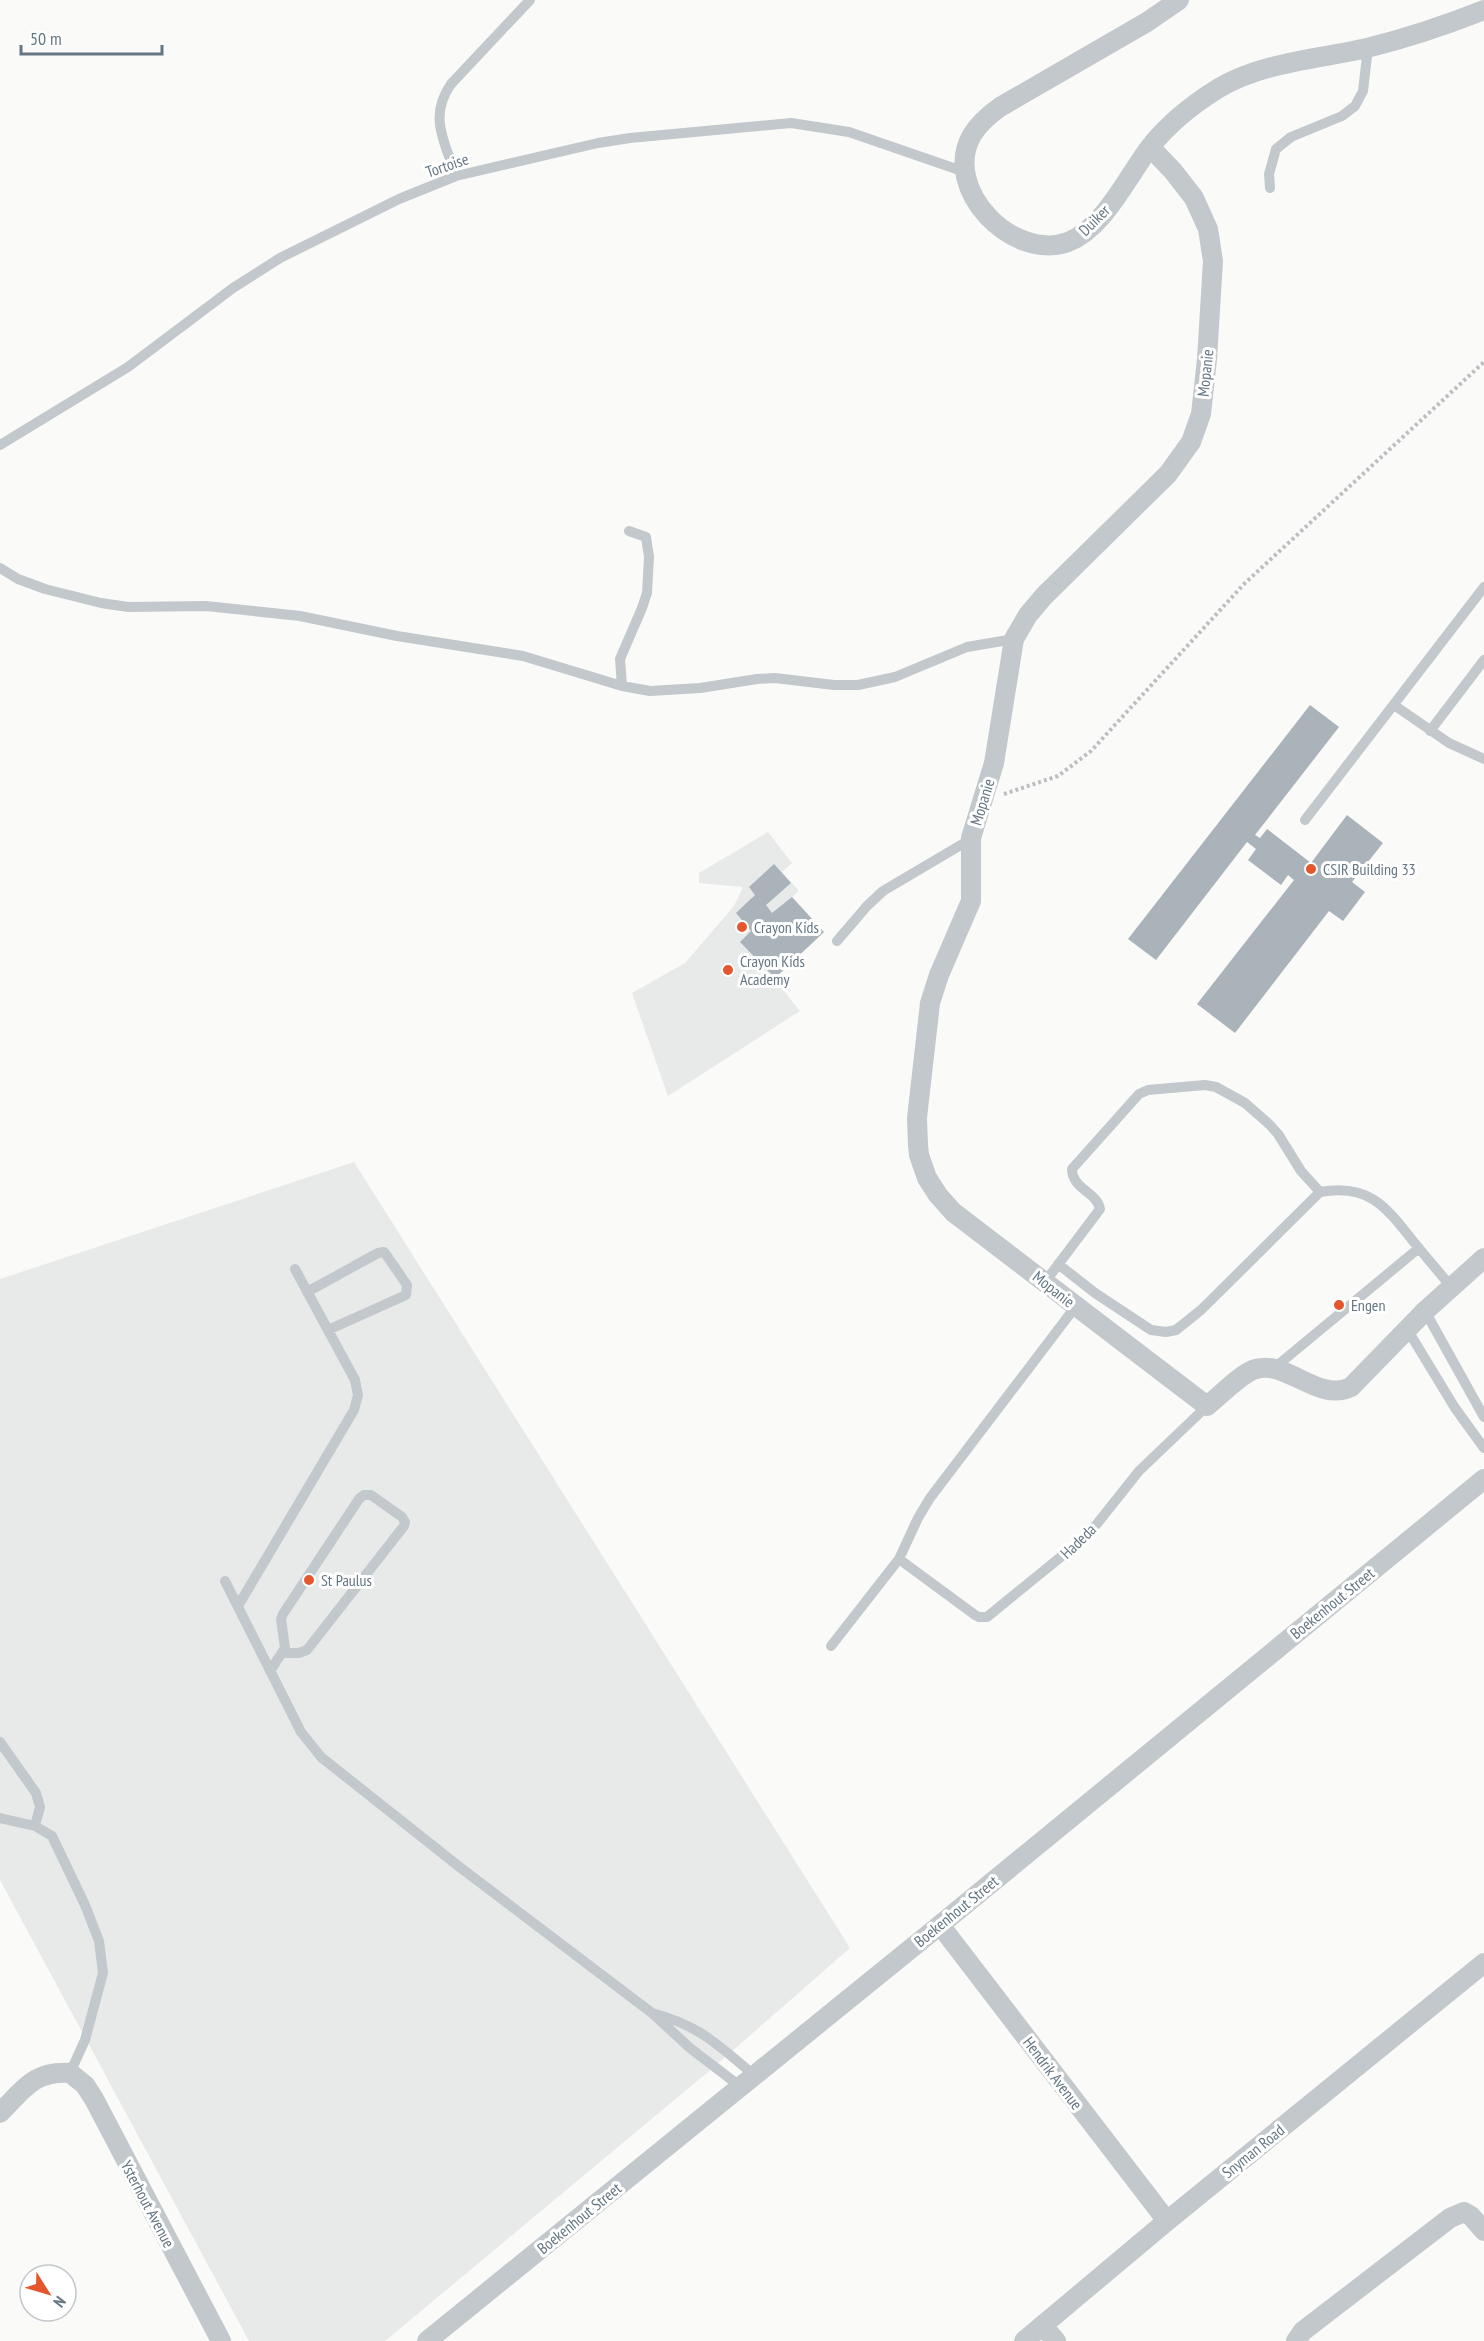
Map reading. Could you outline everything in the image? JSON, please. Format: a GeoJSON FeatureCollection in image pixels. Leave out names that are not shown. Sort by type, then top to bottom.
{"type":"FeatureCollection","features":[{"type":"Feature","properties":{"kind":"street","name":"Duiker"},"geometry":{"type":"LineString","coordinates":[[1179,0],[1147,22],[1028,90],[981,122],[969,142],[965,172],[978,204],[995,223],[1031,244],[1056,245],[1073,240],[1090,228],[1114,199],[1150,147],[1178,118],[1221,87],[1252,74],[1368,47],[1442,26],[1484,10]]}},
{"type":"Feature","properties":{"kind":"street","name":"Mopanie"},"geometry":{"type":"LineString","coordinates":[[1150,147],[1194,198],[1208,228],[1212,261],[1207,359],[1201,414],[1191,442],[1168,474],[1044,596],[1028,615],[1014,639],[994,762],[971,838],[971,901],[939,975],[930,1003],[917,1118],[919,1155],[927,1178],[953,1212],[1207,1406]]}},
{"type":"Feature","properties":{"kind":"street"},"geometry":{"type":"LineString","coordinates":[[1273,1369],[1326,1390],[1343,1391],[1363,1377],[1425,1311],[1484,1258]]}},
{"type":"Feature","properties":{"kind":"street","name":"Hadeda"},"geometry":{"type":"LineString","coordinates":[[1207,1406],[1250,1371],[1262,1368],[1273,1369]]}},
{"type":"Feature","properties":{"kind":"street","name":"Boekenhout Street"},"geometry":{"type":"LineString","coordinates":[[427,2341],[940,1925],[1484,1479]]}},
{"type":"Feature","properties":{"kind":"street","name":"Hendrik Avenue"},"geometry":{"type":"LineString","coordinates":[[940,1925],[1167,2221]]}},
{"type":"Feature","properties":{"kind":"street","name":"Snyman Road"},"geometry":{"type":"LineString","coordinates":[[1024,2341],[1049,2334],[1167,2221],[1484,1963]]}},
{"type":"Feature","properties":{"kind":"street"},"geometry":{"type":"LineString","coordinates":[[0,2113],[40,2076],[54,2072],[70,2073]]}},
{"type":"Feature","properties":{"kind":"street","name":"Ysterhout Avenue"},"geometry":{"type":"LineString","coordinates":[[70,2073],[85,2085],[94,2099],[221,2341]]}},
{"type":"Feature","properties":{"kind":"street"},"geometry":{"type":"LineString","coordinates":[[1296,2341],[1304,2331],[1450,2217],[1464,2212],[1471,2216],[1484,2231]]}},
{"type":"Feature","properties":{"kind":"lane"},"geometry":{"type":"LineString","coordinates":[[456,176],[439,123],[438,112],[442,99],[451,84],[530,0]]}},
{"type":"Feature","properties":{"kind":"lane"},"geometry":{"type":"LineString","coordinates":[[1270,189],[1269,174],[1276,149],[1292,137],[1342,116],[1355,106],[1363,91],[1368,47]]}},
{"type":"Feature","properties":{"kind":"lane","name":"Tortoise"},"geometry":{"type":"LineString","coordinates":[[0,445],[128,368],[233,288],[280,258],[399,199],[456,176],[598,143],[791,123],[849,132],[965,172]]}},
{"type":"Feature","properties":{"kind":"lane"},"geometry":{"type":"LineString","coordinates":[[622,686],[620,659],[647,593],[649,557],[646,537],[629,531]]}},
{"type":"Feature","properties":{"kind":"lane"},"geometry":{"type":"LineString","coordinates":[[0,568],[18,579],[45,589],[101,603],[128,607],[206,606],[300,616],[397,636],[523,656],[622,686],[661,692],[775,678],[823,685],[858,685],[895,677],[968,647],[1014,639]]}},
{"type":"Feature","properties":{"kind":"lane"},"geometry":{"type":"LineString","coordinates":[[1305,820],[1484,587]]}},
{"type":"Feature","properties":{"kind":"lane"},"geometry":{"type":"LineString","coordinates":[[1430,731],[1484,660]]}},
{"type":"Feature","properties":{"kind":"lane"},"geometry":{"type":"LineString","coordinates":[[1394,705],[1430,731],[1469,754],[1484,759]]}},
{"type":"Feature","properties":{"kind":"lane"},"geometry":{"type":"LineString","coordinates":[[837,941],[867,906],[884,891],[971,838]]}},
{"type":"Feature","properties":{"kind":"lane"},"geometry":{"type":"LineString","coordinates":[[1045,1282],[1100,1209],[1095,1199],[1076,1182],[1072,1169],[1133,1099],[1148,1090],[1205,1085],[1216,1087],[1245,1103],[1278,1134],[1301,1171],[1320,1192]]}},
{"type":"Feature","properties":{"kind":"lane"},"geometry":{"type":"LineString","coordinates":[[1058,1264],[1095,1293],[1151,1329],[1166,1332],[1176,1330],[1201,1310],[1320,1192],[1334,1189],[1356,1192],[1386,1208],[1452,1288]]}},
{"type":"Feature","properties":{"kind":"lane"},"geometry":{"type":"LineString","coordinates":[[1273,1369],[1419,1248]]}},
{"type":"Feature","properties":{"kind":"lane"},"geometry":{"type":"LineString","coordinates":[[307,1292],[378,1252],[384,1252],[407,1286],[406,1295],[328,1330]]}},
{"type":"Feature","properties":{"kind":"lane"},"geometry":{"type":"LineString","coordinates":[[237,1606],[354,1410],[358,1395],[355,1380],[295,1269]]}},
{"type":"Feature","properties":{"kind":"lane"},"geometry":{"type":"LineString","coordinates":[[831,1646],[899,1559],[930,1498],[1076,1306]]}},
{"type":"Feature","properties":{"kind":"lane"},"geometry":{"type":"LineString","coordinates":[[1425,1311],[1484,1417]]}},
{"type":"Feature","properties":{"kind":"lane"},"geometry":{"type":"LineString","coordinates":[[1407,1329],[1455,1408],[1484,1448]]}},
{"type":"Feature","properties":{"kind":"lane","name":"Hadeda"},"geometry":{"type":"LineString","coordinates":[[899,1559],[975,1615],[987,1617],[1073,1547],[1096,1525],[1139,1471],[1207,1406]]}},
{"type":"Feature","properties":{"kind":"lane"},"geometry":{"type":"LineString","coordinates":[[270,1671],[283,1653],[285,1642],[281,1619],[283,1614],[360,1499],[364,1495],[371,1496],[402,1517],[404,1526],[307,1650],[299,1653],[283,1653]]}},
{"type":"Feature","properties":{"kind":"lane"},"geometry":{"type":"LineString","coordinates":[[225,1581],[302,1732],[321,1757],[456,1865],[652,2013],[673,2034],[747,2081]]}},
{"type":"Feature","properties":{"kind":"lane"},"geometry":{"type":"LineString","coordinates":[[0,1742],[36,1793],[40,1810],[34,1826]]}},
{"type":"Feature","properties":{"kind":"lane"},"geometry":{"type":"LineString","coordinates":[[0,1818],[34,1826],[48,1832],[55,1841],[85,1905],[101,1953],[103,1973],[85,2040],[70,2073]]}},
{"type":"Feature","properties":{"kind":"lane"},"geometry":{"type":"LineString","coordinates":[[652,2013],[675,2019],[700,2031],[747,2081]]}},
{"type":"Feature","properties":{"kind":"path"},"geometry":{"type":"LineString","coordinates":[[997,796],[1058,776],[1091,751],[1244,584],[1484,362]]}},
{"type":"Feature","properties":{"kind":"shaded area","name":"Crayon Kids Academy"},"geometry":{"type":"Polygon","coordinates":[[[768,832],[792,863],[782,872],[799,891],[792,897],[824,932],[774,979],[800,1011],[668,1096],[632,993],[685,963],[734,906],[743,887],[699,883],[699,873],[768,832]]]}},
{"type":"Feature","properties":{"kind":"shaded area","name":"St Paulus"},"geometry":{"type":"Polygon","coordinates":[[[354,1162],[850,1948],[714,2067],[385,2341],[249,2341],[0,1880],[0,1279],[354,1162]]]}},
{"type":"Feature","properties":{"kind":"building","name":"CSIR Building 33"},"geometry":{"type":"Polygon","coordinates":[[[1310,705],[1339,727],[1255,835],[1260,838],[1267,829],[1311,863],[1347,815],[1383,843],[1352,882],[1365,892],[1343,921],[1329,911],[1235,1033],[1197,1004],[1294,880],[1288,875],[1281,885],[1248,860],[1256,849],[1247,842],[1156,960],[1128,939],[1310,705]]]}},
{"type":"Feature","properties":{"kind":"building"},"geometry":{"type":"Polygon","coordinates":[[[774,864],[791,883],[766,905],[772,913],[792,897],[824,932],[775,978],[740,942],[751,931],[736,913],[755,895],[749,887],[774,864]]]}},
{"type":"Feature","properties":{"kind":"place","name":"CSIR Building 33"},"geometry":{"type":"Point","coordinates":[1311,869]}},
{"type":"Feature","properties":{"kind":"place","name":"Crayon Kids"},"geometry":{"type":"Point","coordinates":[742,927]}},
{"type":"Feature","properties":{"kind":"place","name":"Crayon Kids Academy"},"geometry":{"type":"Point","coordinates":[728,970]}},
{"type":"Feature","properties":{"kind":"place","name":"Engen"},"geometry":{"type":"Point","coordinates":[1339,1305]}},
{"type":"Feature","properties":{"kind":"place","name":"St Paulus"},"geometry":{"type":"Point","coordinates":[309,1580]}}]}
